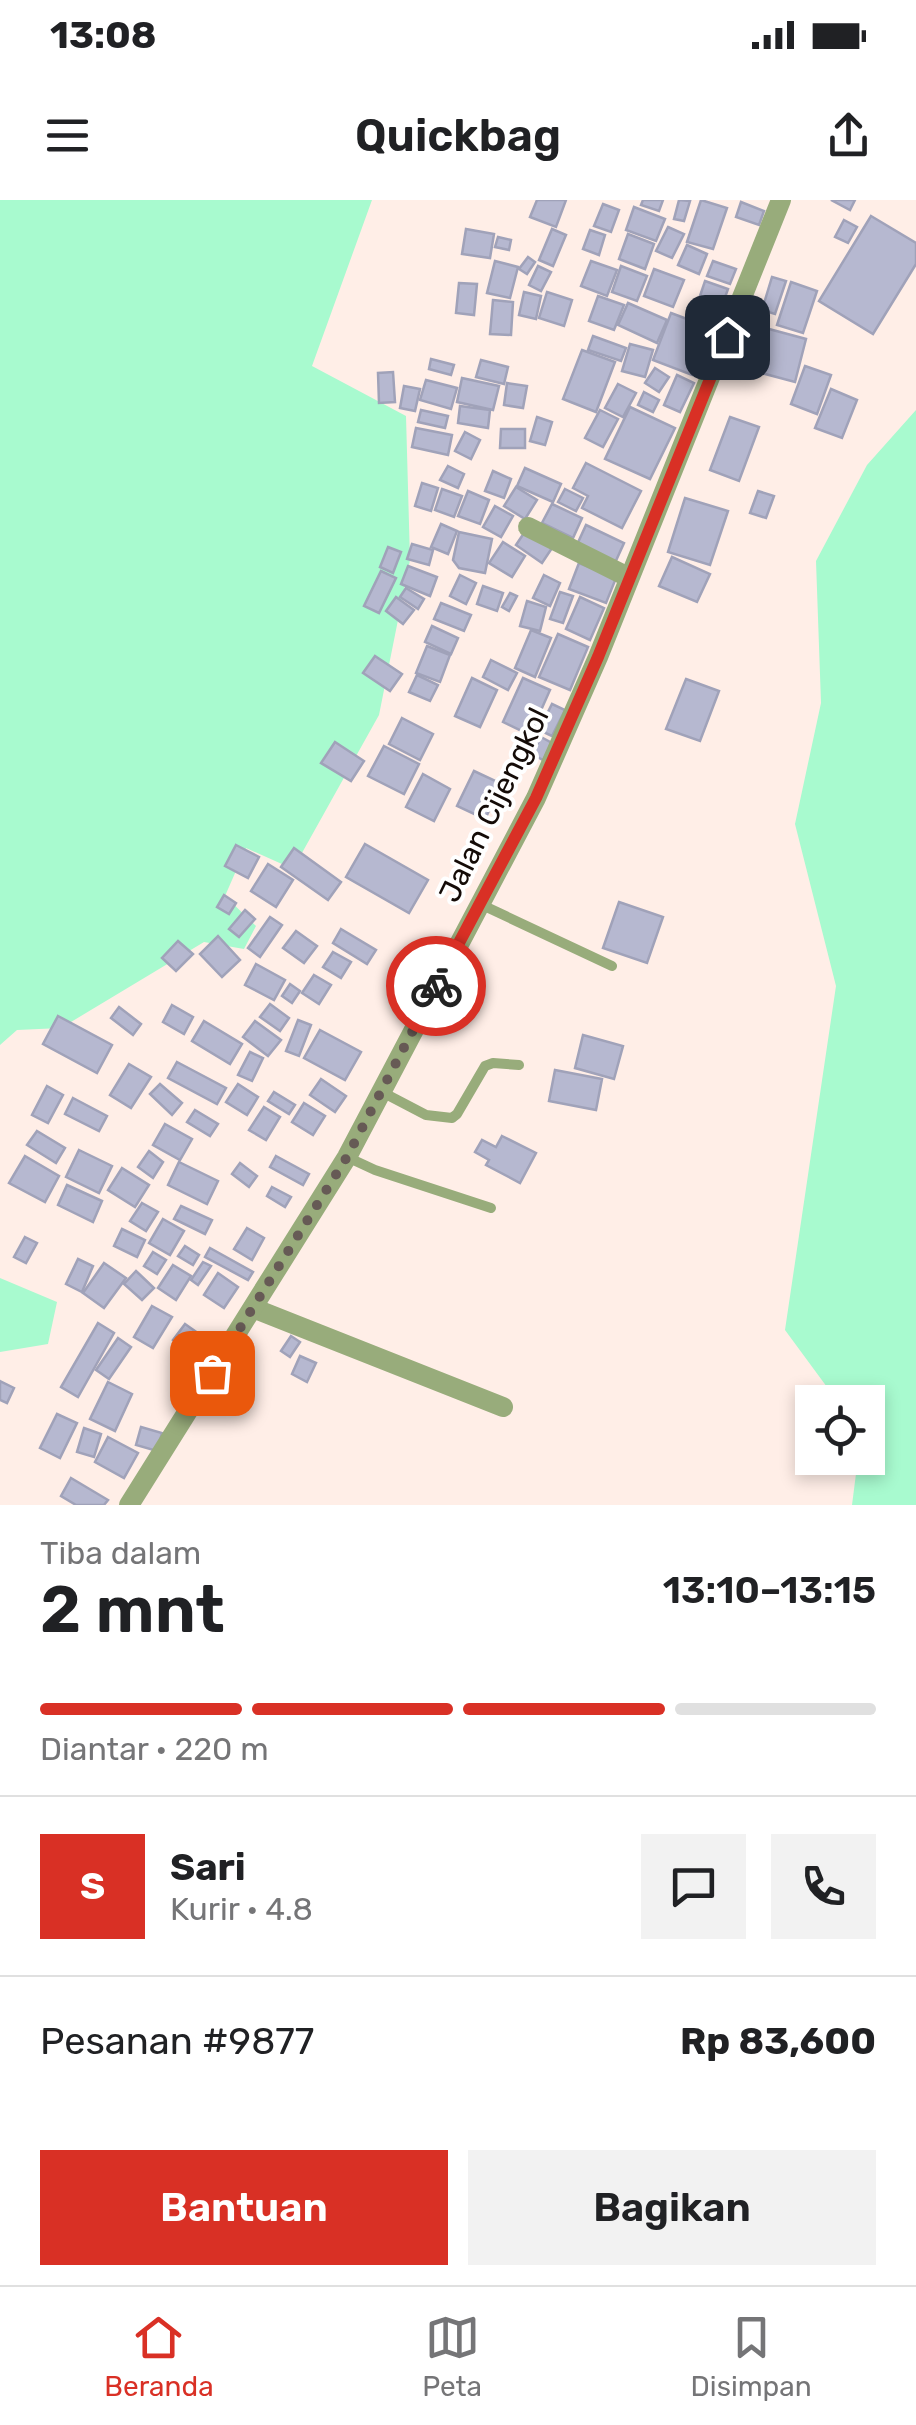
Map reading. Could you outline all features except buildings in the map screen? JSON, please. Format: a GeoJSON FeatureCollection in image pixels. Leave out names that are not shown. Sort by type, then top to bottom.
{"type":"FeatureCollection","features":[{"type":"Feature","properties":{"kind":"street","name":"Jalan Cijengkol"},"geometry":{"type":"LineString","coordinates":[[129,1505],[347,1157],[536,798],[781,200]]}},
{"type":"Feature","properties":{"kind":"street"},"geometry":{"type":"LineString","coordinates":[[528,526],[628,577]]}},
{"type":"Feature","properties":{"kind":"street"},"geometry":{"type":"LineString","coordinates":[[253,1308],[502,1407]]}},
{"type":"Feature","properties":{"kind":"lane"},"geometry":{"type":"LineString","coordinates":[[480,904],[612,966]]}},
{"type":"Feature","properties":{"kind":"lane"},"geometry":{"type":"LineString","coordinates":[[381,1091],[426,1115],[452,1118],[485,1066],[519,1065]]}},
{"type":"Feature","properties":{"kind":"lane"},"geometry":{"type":"LineString","coordinates":[[347,1157],[374,1170],[492,1208]]}},
{"type":"Feature","properties":{"kind":"green space"},"geometry":{"type":"Polygon","coordinates":[[[0,200],[372,200],[312,366],[406,416],[410,560],[379,715],[293,869],[246,848],[225,896],[256,926],[244,949],[204,942],[61,1028],[17,1030],[0,1045],[0,200]]]}},
{"type":"Feature","properties":{"kind":"green space"},"geometry":{"type":"Polygon","coordinates":[[[916,410],[916,1505],[852,1505],[856,1475],[885,1475],[885,1385],[825,1385],[785,1330],[836,986],[795,824],[821,703],[816,561],[867,465],[916,410]]]}},
{"type":"Feature","properties":{"kind":"green space"},"geometry":{"type":"Polygon","coordinates":[[[0,1278],[57,1302],[48,1344],[0,1352],[0,1278]]]}},
{"type":"Feature","properties":{"kind":"way so far"},"geometry":{"type":"LineString","coordinates":[[212,1373],[364,1128],[436,986]]}},
{"type":"Feature","properties":{"kind":"route"},"geometry":{"type":"LineString","coordinates":[[436,986],[536,798],[598,657],[727,337]]}}]}
